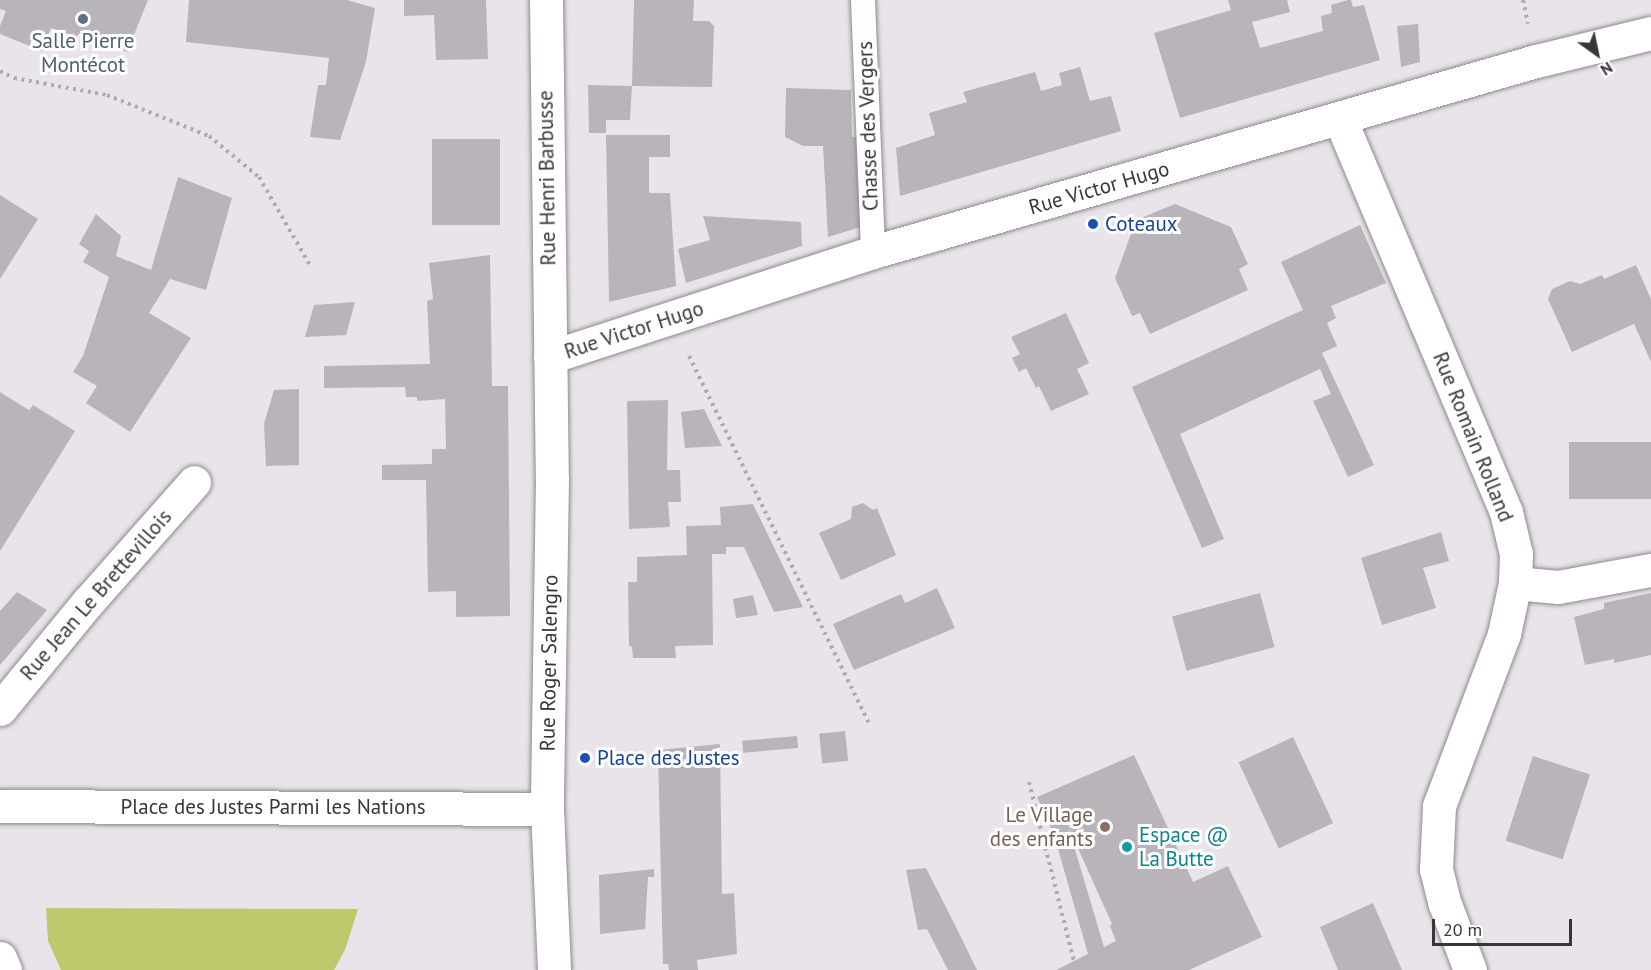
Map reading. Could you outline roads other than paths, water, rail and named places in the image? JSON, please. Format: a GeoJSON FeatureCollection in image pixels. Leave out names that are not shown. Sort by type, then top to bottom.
{"type":"FeatureCollection","features":[{"type":"Feature","properties":{"kind":"main road","name":"Rue Henri Barbusse"},"geometry":{"type":"LineString","coordinates":[[546,0],[550,357]]}},
{"type":"Feature","properties":{"kind":"main road","name":"Rue Victor Hugo"},"geometry":{"type":"LineString","coordinates":[[550,357],[873,252],[1536,61],[1651,33]]}},
{"type":"Feature","properties":{"kind":"main road","name":"Rue Romain Rolland"},"geometry":{"type":"LineString","coordinates":[[1340,119],[1506,512],[1516,554],[1515,583],[1504,634],[1439,806],[1436,869],[1445,904],[1470,970]]}},
{"type":"Feature","properties":{"kind":"main road","name":"Rue Roger Salengro"},"geometry":{"type":"LineString","coordinates":[[550,357],[552,478],[547,809],[554,970]]}},
{"type":"Feature","properties":{"kind":"main road","name":"Rue Jean Le Brettevillois"},"geometry":{"type":"LineString","coordinates":[[0,709],[88,602],[194,482]]}},
{"type":"Feature","properties":{"kind":"main road"},"geometry":{"type":"LineString","coordinates":[[1515,583],[1558,587],[1651,570]]}},
{"type":"Feature","properties":{"kind":"main road","name":"Place des Justes Parmi les Nations"},"geometry":{"type":"LineString","coordinates":[[0,806],[547,809]]}},
{"type":"Feature","properties":{"kind":"main road"},"geometry":{"type":"LineString","coordinates":[[0,957],[5,970]]}},
{"type":"Feature","properties":{"kind":"lane","name":"Chasse des Vergers"},"geometry":{"type":"LineString","coordinates":[[863,0],[873,252]]}},
{"type":"Feature","properties":{"kind":"place","name":"Salle Pierre Montécot"},"geometry":{"type":"Point","coordinates":[83,19]}},
{"type":"Feature","properties":{"kind":"place","name":"Coteaux"},"geometry":{"type":"Point","coordinates":[1093,224]}},
{"type":"Feature","properties":{"kind":"place","name":"Place des Justes"},"geometry":{"type":"Point","coordinates":[585,758]}},
{"type":"Feature","properties":{"kind":"place","name":"Le Village des enfants"},"geometry":{"type":"Point","coordinates":[1105,827]}},
{"type":"Feature","properties":{"kind":"place","name":"Espace @ La Butte"},"geometry":{"type":"Point","coordinates":[1127,847]}}]}
